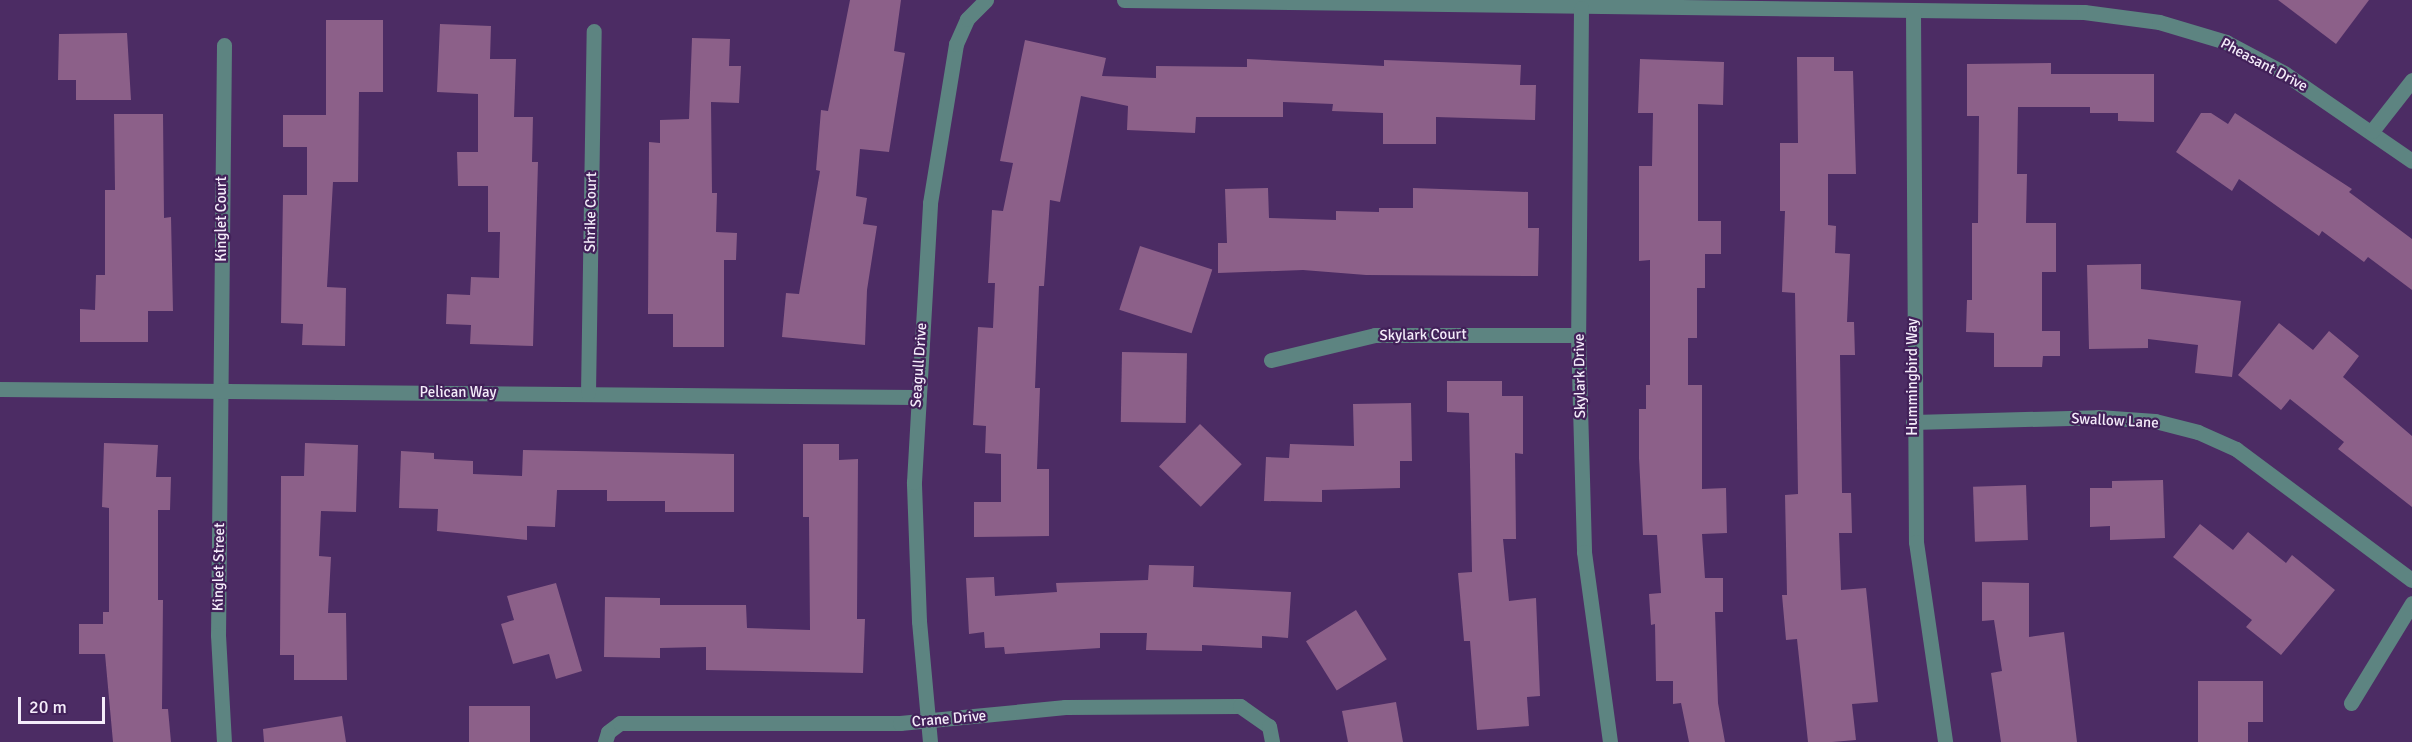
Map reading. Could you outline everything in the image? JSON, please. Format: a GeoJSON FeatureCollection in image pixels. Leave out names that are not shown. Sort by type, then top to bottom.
{"type":"FeatureCollection","features":[{"type":"Feature","properties":{"kind":"street","name":"Seagull Drive"},"geometry":{"type":"LineString","coordinates":[[930,742],[917,563],[916,397],[930,202],[956,44],[968,19],[986,0]]}},
{"type":"Feature","properties":{"kind":"street","name":"Pheasant Drive"},"geometry":{"type":"LineString","coordinates":[[1125,0],[1581,8],[2084,12],[2159,22],[2226,42],[2284,73],[2372,131],[2412,161]]}},
{"type":"Feature","properties":{"kind":"street","name":"Skylark Drive"},"geometry":{"type":"LineString","coordinates":[[1581,8],[1578,335],[1584,552],[1610,742]]}},
{"type":"Feature","properties":{"kind":"street","name":"Hummingbird Way"},"geometry":{"type":"LineString","coordinates":[[1913,11],[1913,422],[1916,542],[1944,742]]}},
{"type":"Feature","properties":{"kind":"street","name":"Shrike Court"},"geometry":{"type":"LineString","coordinates":[[588,393],[594,31]]}},
{"type":"Feature","properties":{"kind":"street","name":"Kinglet Court"},"geometry":{"type":"LineString","coordinates":[[221,393],[224,45]]}},
{"type":"Feature","properties":{"kind":"street"},"geometry":{"type":"LineString","coordinates":[[2372,131],[2412,80]]}},
{"type":"Feature","properties":{"kind":"street","name":"Skylark Court"},"geometry":{"type":"LineString","coordinates":[[1271,360],[1375,336],[1578,335]]}},
{"type":"Feature","properties":{"kind":"street","name":"Pelican Way"},"geometry":{"type":"LineString","coordinates":[[0,389],[221,393],[588,393],[916,397]]}},
{"type":"Feature","properties":{"kind":"street","name":"Kinglet Street"},"geometry":{"type":"LineString","coordinates":[[221,393],[218,635],[224,742]]}},
{"type":"Feature","properties":{"kind":"street","name":"Swallow Lane"},"geometry":{"type":"LineString","coordinates":[[1913,422],[2098,417],[2155,421],[2198,432],[2236,449],[2412,580]]}},
{"type":"Feature","properties":{"kind":"street"},"geometry":{"type":"LineString","coordinates":[[2350,703],[2412,603]]}},
{"type":"Feature","properties":{"kind":"street","name":"Crane Drive"},"geometry":{"type":"LineString","coordinates":[[607,737],[620,723],[927,721],[1065,706],[1240,706],[1269,726],[1272,742]]}},
{"type":"Feature","properties":{"kind":"building"},"geometry":{"type":"Polygon","coordinates":[[[850,0],[901,0],[894,51],[905,53],[889,152],[860,149],[856,196],[867,198],[863,224],[877,226],[867,290],[865,345],[782,337],[786,293],[799,294],[820,171],[816,170],[821,110],[828,111],[850,0]]]}},
{"type":"Feature","properties":{"kind":"building"},"geometry":{"type":"Polygon","coordinates":[[[2278,0],[2369,0],[2336,44],[2278,0]]]}},
{"type":"Feature","properties":{"kind":"building"},"geometry":{"type":"Polygon","coordinates":[[[326,20],[383,20],[383,92],[359,92],[358,182],[333,182],[327,287],[346,288],[345,346],[302,345],[303,324],[281,323],[283,195],[307,195],[307,147],[283,147],[283,115],[326,115],[326,20]]]}},
{"type":"Feature","properties":{"kind":"building"},"geometry":{"type":"Polygon","coordinates":[[[440,24],[491,26],[490,59],[516,59],[514,117],[533,117],[532,162],[538,162],[533,346],[470,344],[471,325],[446,324],[447,294],[470,295],[471,277],[499,278],[500,232],[488,232],[488,186],[458,186],[457,152],[478,152],[478,94],[437,92],[440,24]]]}},
{"type":"Feature","properties":{"kind":"building"},"geometry":{"type":"Polygon","coordinates":[[[127,33],[131,100],[76,100],[76,80],[58,80],[59,34],[127,33]]]}},
{"type":"Feature","properties":{"kind":"building"},"geometry":{"type":"Polygon","coordinates":[[[692,38],[730,39],[729,66],[741,66],[739,103],[711,102],[712,193],[717,193],[716,232],[737,233],[736,260],[724,260],[724,347],[673,347],[673,314],[648,314],[649,142],[660,143],[660,120],[689,119],[692,38]]]}},
{"type":"Feature","properties":{"kind":"building"},"geometry":{"type":"Polygon","coordinates":[[[1025,40],[1106,58],[1102,76],[1156,78],[1156,66],[1247,67],[1247,59],[1384,66],[1384,60],[1521,65],[1520,85],[1536,85],[1535,120],[1436,117],[1436,144],[1383,144],[1383,113],[1332,111],[1333,104],[1283,102],[1283,117],[1196,117],[1195,133],[1127,130],[1128,106],[1081,96],[1060,202],[1050,200],[1044,286],[1039,286],[1035,388],[1040,388],[1037,469],[1049,469],[1049,536],[974,537],[974,502],[1001,502],[1001,454],[985,453],[986,426],[973,425],[978,327],[993,328],[995,283],[988,283],[992,210],[1003,211],[1013,163],[1000,161],[1025,40]]]}},
{"type":"Feature","properties":{"kind":"building"},"geometry":{"type":"Polygon","coordinates":[[[1797,57],[1834,57],[1834,71],[1853,71],[1856,174],[1828,174],[1828,225],[1836,226],[1835,253],[1850,254],[1847,322],[1854,322],[1855,355],[1840,355],[1842,493],[1851,493],[1852,533],[1839,533],[1841,590],[1866,588],[1878,702],[1852,704],[1856,740],[1832,742],[1808,742],[1797,639],[1786,640],[1782,595],[1787,595],[1785,495],[1798,494],[1795,293],[1782,292],[1785,211],[1780,211],[1780,143],[1798,143],[1797,57]]]}},
{"type":"Feature","properties":{"kind":"building"},"geometry":{"type":"Polygon","coordinates":[[[1640,59],[1724,62],[1723,105],[1698,104],[1698,221],[1721,221],[1721,254],[1705,254],[1705,288],[1697,288],[1697,338],[1688,338],[1688,385],[1702,385],[1702,489],[1726,488],[1727,533],[1702,534],[1705,578],[1723,578],[1723,612],[1715,612],[1718,703],[1725,742],[1689,742],[1681,703],[1673,704],[1673,681],[1656,681],[1655,624],[1651,625],[1649,594],[1661,593],[1657,535],[1643,535],[1639,458],[1639,409],[1646,409],[1646,385],[1650,385],[1650,260],[1639,261],[1639,166],[1652,166],[1653,113],[1638,113],[1640,59]]]}},
{"type":"Feature","properties":{"kind":"building"},"geometry":{"type":"Polygon","coordinates":[[[2051,63],[2051,74],[2154,74],[2154,122],[2118,121],[2118,113],[2090,113],[2090,107],[2018,107],[2017,174],[2027,174],[2026,223],[2056,223],[2056,272],[2042,272],[2042,331],[2060,331],[2060,356],[2043,356],[2042,367],[1994,367],[1994,333],[1966,332],[1967,300],[1972,300],[1972,223],[1978,223],[1979,116],[1967,116],[1967,64],[2051,63]]]}},
{"type":"Feature","properties":{"kind":"building"},"geometry":{"type":"Polygon","coordinates":[[[2201,113],[2211,113],[2228,124],[2235,113],[2352,189],[2349,192],[2412,239],[2412,290],[2368,257],[2364,262],[2322,231],[2319,236],[2239,179],[2232,191],[2176,152],[2201,113]]]}},
{"type":"Feature","properties":{"kind":"building"},"geometry":{"type":"Polygon","coordinates":[[[114,114],[163,114],[164,218],[171,217],[173,311],[148,311],[148,342],[80,342],[80,309],[95,310],[96,275],[105,275],[105,190],[115,190],[114,114]]]}},
{"type":"Feature","properties":{"kind":"building"},"geometry":{"type":"Polygon","coordinates":[[[1268,188],[1269,218],[1336,220],[1336,211],[1379,212],[1379,208],[1413,208],[1413,188],[1528,192],[1528,228],[1539,228],[1538,276],[1366,275],[1303,270],[1218,273],[1218,243],[1227,243],[1225,189],[1268,188]]]}},
{"type":"Feature","properties":{"kind":"building"},"geometry":{"type":"Polygon","coordinates":[[[1140,246],[1212,269],[1192,333],[1119,310],[1140,246]]]}},
{"type":"Feature","properties":{"kind":"building"},"geometry":{"type":"Polygon","coordinates":[[[2141,264],[2141,289],[2241,301],[2232,377],[2195,373],[2198,345],[2148,339],[2148,348],[2089,349],[2087,265],[2141,264]]]}},
{"type":"Feature","properties":{"kind":"building"},"geometry":{"type":"Polygon","coordinates":[[[2279,323],[2313,350],[2329,331],[2359,356],[2343,377],[2412,436],[2412,507],[2338,449],[2344,442],[2290,399],[2281,410],[2238,375],[2279,323]]]}},
{"type":"Feature","properties":{"kind":"building"},"geometry":{"type":"Polygon","coordinates":[[[1122,352],[1187,353],[1186,423],[1121,422],[1122,352]]]}},
{"type":"Feature","properties":{"kind":"building"},"geometry":{"type":"Polygon","coordinates":[[[1447,381],[1502,381],[1502,396],[1523,396],[1523,454],[1515,453],[1516,539],[1503,539],[1509,601],[1536,598],[1540,696],[1527,697],[1529,726],[1477,730],[1470,641],[1464,641],[1458,573],[1472,572],[1469,413],[1447,412],[1447,381]]]}},
{"type":"Feature","properties":{"kind":"building"},"geometry":{"type":"Polygon","coordinates":[[[1411,403],[1412,461],[1400,461],[1400,488],[1322,490],[1322,502],[1264,501],[1266,457],[1289,458],[1290,444],[1354,446],[1353,404],[1411,403]]]}},
{"type":"Feature","properties":{"kind":"building"},"geometry":{"type":"Polygon","coordinates":[[[1200,424],[1242,464],[1201,507],[1159,466],[1200,424]]]}},
{"type":"Feature","properties":{"kind":"building"},"geometry":{"type":"Polygon","coordinates":[[[104,443],[158,445],[156,477],[171,477],[170,510],[158,510],[158,600],[163,600],[162,709],[168,709],[171,742],[113,742],[105,654],[79,654],[79,624],[103,624],[103,612],[109,612],[109,508],[102,507],[104,443]]]}},
{"type":"Feature","properties":{"kind":"building"},"geometry":{"type":"Polygon","coordinates":[[[305,443],[358,445],[356,512],[321,511],[319,556],[331,557],[328,613],[346,613],[347,680],[294,680],[294,655],[280,655],[281,476],[304,476],[305,443]]]}},
{"type":"Feature","properties":{"kind":"building"},"geometry":{"type":"Polygon","coordinates":[[[803,444],[839,444],[839,460],[858,459],[857,619],[865,619],[863,673],[706,670],[706,647],[660,648],[660,658],[604,657],[605,597],[660,598],[660,605],[746,605],[747,628],[810,630],[809,517],[803,517],[803,444]]]}},
{"type":"Feature","properties":{"kind":"building"},"geometry":{"type":"Polygon","coordinates":[[[523,450],[734,454],[734,512],[665,512],[665,501],[607,501],[607,490],[557,490],[555,527],[527,526],[527,540],[437,531],[438,509],[399,508],[401,451],[434,453],[434,459],[473,461],[473,474],[522,476],[523,450]]]}},
{"type":"Feature","properties":{"kind":"building"},"geometry":{"type":"Polygon","coordinates":[[[2163,480],[2165,538],[2110,540],[2110,526],[2090,527],[2090,488],[2112,488],[2112,481],[2163,480]]]}},
{"type":"Feature","properties":{"kind":"building"},"geometry":{"type":"Polygon","coordinates":[[[2026,485],[2028,540],[1975,542],[1973,487],[2026,485]]]}},
{"type":"Feature","properties":{"kind":"building"},"geometry":{"type":"Polygon","coordinates":[[[2200,524],[2233,550],[2248,532],[2286,563],[2292,555],[2335,590],[2281,655],[2246,627],[2252,620],[2173,557],[2200,524]]]}},
{"type":"Feature","properties":{"kind":"building"},"geometry":{"type":"Polygon","coordinates":[[[1149,565],[1194,566],[1193,587],[1291,592],[1288,638],[1262,636],[1262,648],[1202,645],[1202,651],[1146,650],[1147,633],[1100,633],[1100,648],[1005,654],[1004,647],[985,648],[984,632],[969,634],[966,578],[994,577],[995,596],[1057,592],[1056,583],[1148,580],[1149,565]]]}},
{"type":"Feature","properties":{"kind":"building"},"geometry":{"type":"Polygon","coordinates":[[[1982,582],[2029,583],[2029,637],[2064,632],[2077,742],[2001,742],[1991,673],[2002,671],[1994,620],[1982,621],[1982,582]]]}},
{"type":"Feature","properties":{"kind":"building"},"geometry":{"type":"Polygon","coordinates":[[[556,583],[582,671],[556,679],[549,654],[513,664],[501,624],[514,620],[507,596],[556,583]]]}},
{"type":"Feature","properties":{"kind":"building"},"geometry":{"type":"Polygon","coordinates":[[[1356,610],[1387,659],[1337,690],[1306,641],[1356,610]]]}},
{"type":"Feature","properties":{"kind":"building"},"geometry":{"type":"Polygon","coordinates":[[[2198,681],[2263,681],[2263,722],[2248,722],[2248,742],[2198,742],[2198,681]]]}},
{"type":"Feature","properties":{"kind":"building"},"geometry":{"type":"Polygon","coordinates":[[[1396,702],[1403,742],[1348,742],[1342,711],[1396,702]]]}},
{"type":"Feature","properties":{"kind":"building"},"geometry":{"type":"Polygon","coordinates":[[[469,706],[530,706],[530,742],[469,742],[469,706]]]}},
{"type":"Feature","properties":{"kind":"building"},"geometry":{"type":"Polygon","coordinates":[[[342,716],[346,742],[264,742],[263,729],[342,716]]]}}]}
